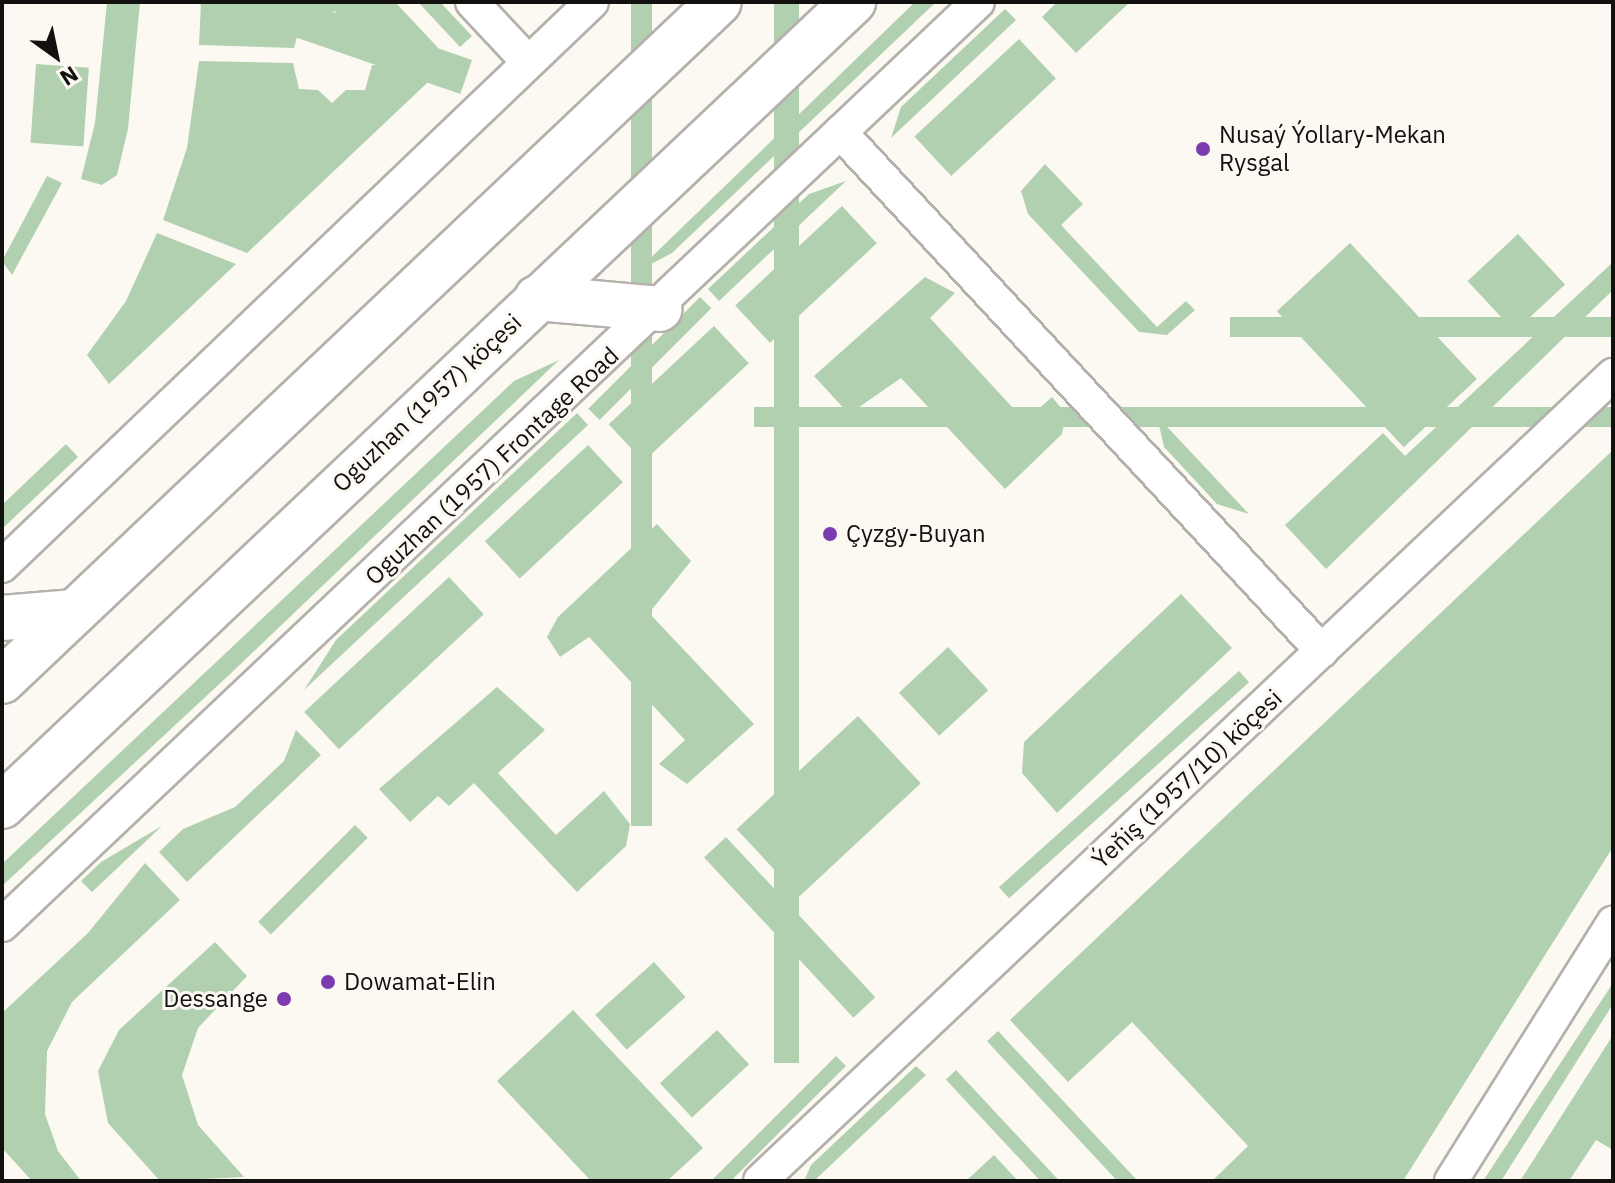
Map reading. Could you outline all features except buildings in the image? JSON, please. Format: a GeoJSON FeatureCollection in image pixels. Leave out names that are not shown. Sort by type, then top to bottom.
{"type":"FeatureCollection","features":[{"type":"Feature","properties":{"kind":"main road"},"geometry":{"type":"LineString","coordinates":[[2,681],[719,2]]}},
{"type":"Feature","properties":{"kind":"main road","name":"Oguzhan (1957) köçesi"},"geometry":{"type":"LineString","coordinates":[[2,806],[853,2]]}},
{"type":"Feature","properties":{"kind":"main road"},"geometry":{"type":"LineString","coordinates":[[537,298],[660,309]]}},
{"type":"Feature","properties":{"kind":"main road"},"geometry":{"type":"LineString","coordinates":[[2,618],[75,612]]}},
{"type":"Feature","properties":{"kind":"street"},"geometry":{"type":"LineString","coordinates":[[472,2],[528,62]]}},
{"type":"Feature","properties":{"kind":"street"},"geometry":{"type":"LineString","coordinates":[[2,566],[592,2]]}},
{"type":"Feature","properties":{"kind":"street","name":"Oguzhan (1957) Frontage Road"},"geometry":{"type":"LineString","coordinates":[[2,925],[660,309],[978,2]]}},
{"type":"Feature","properties":{"kind":"street"},"geometry":{"type":"LineString","coordinates":[[840,132],[1322,651]]}},
{"type":"Feature","properties":{"kind":"street","name":"Ýeňiş (1957/10) köçesi"},"geometry":{"type":"LineString","coordinates":[[760,1181],[1613,375]]}},
{"type":"Feature","properties":{"kind":"street"},"geometry":{"type":"LineString","coordinates":[[1451,1181],[1613,923]]}},
{"type":"Feature","properties":{"kind":"green space"},"geometry":{"type":"Polygon","coordinates":[[[107,2],[140,2],[128,129],[117,175],[102,185],[81,179],[95,123],[107,2]]]}},
{"type":"Feature","properties":{"kind":"green space"},"geometry":{"type":"Polygon","coordinates":[[[193,2],[304,2],[472,60],[460,94],[193,2]]]}},
{"type":"Feature","properties":{"kind":"green space"},"geometry":{"type":"Polygon","coordinates":[[[201,2],[395,2],[442,52],[373,50],[367,25],[348,24],[334,11],[320,23],[301,23],[294,48],[199,45],[201,2]]]}},
{"type":"Feature","properties":{"kind":"green space"},"geometry":{"type":"Polygon","coordinates":[[[418,2],[440,2],[472,36],[460,47],[418,2]]]}},
{"type":"Feature","properties":{"kind":"green space"},"geometry":{"type":"Polygon","coordinates":[[[631,2],[652,2],[652,826],[631,826],[631,2]]]}},
{"type":"Feature","properties":{"kind":"green space"},"geometry":{"type":"Polygon","coordinates":[[[774,2],[799,2],[799,1063],[774,1063],[774,2]]]}},
{"type":"Feature","properties":{"kind":"green space"},"geometry":{"type":"Polygon","coordinates":[[[915,2],[936,2],[672,253],[636,272],[915,2]]]}},
{"type":"Feature","properties":{"kind":"green space"},"geometry":{"type":"Polygon","coordinates":[[[1057,2],[1130,2],[1076,53],[1042,17],[1057,2]]]}},
{"type":"Feature","properties":{"kind":"green space"},"geometry":{"type":"Polygon","coordinates":[[[1005,9],[1016,20],[891,138],[901,107],[1005,9]]]}},
{"type":"Feature","properties":{"kind":"green space"},"geometry":{"type":"Polygon","coordinates":[[[1019,39],[1056,78],[951,176],[914,137],[1019,39]]]}},
{"type":"Feature","properties":{"kind":"green space"},"geometry":{"type":"Polygon","coordinates":[[[199,61],[293,63],[299,89],[318,90],[332,103],[346,90],[365,90],[372,65],[444,67],[247,253],[163,220],[187,148],[199,61]]]}},
{"type":"Feature","properties":{"kind":"green space"},"geometry":{"type":"Polygon","coordinates":[[[36,64],[89,68],[83,147],[30,143],[36,64]]]}},
{"type":"Feature","properties":{"kind":"green space"},"geometry":{"type":"Polygon","coordinates":[[[1045,164],[1083,204],[1061,225],[1157,327],[1186,301],[1195,310],[1167,335],[1139,332],[1028,214],[1021,191],[1045,164]]]}},
{"type":"Feature","properties":{"kind":"green space"},"geometry":{"type":"Polygon","coordinates":[[[47,176],[62,183],[12,275],[2,261],[47,176]]]}},
{"type":"Feature","properties":{"kind":"green space"},"geometry":{"type":"Polygon","coordinates":[[[846,181],[719,301],[708,289],[809,194],[846,181]]]}},
{"type":"Feature","properties":{"kind":"green space"},"geometry":{"type":"Polygon","coordinates":[[[842,206],[877,243],[770,343],[735,306],[842,206]]]}},
{"type":"Feature","properties":{"kind":"green space"},"geometry":{"type":"Polygon","coordinates":[[[157,233],[236,264],[109,384],[87,355],[126,301],[157,233]]]}},
{"type":"Feature","properties":{"kind":"green space"},"geometry":{"type":"Polygon","coordinates":[[[1518,234],[1565,284],[1515,332],[1468,281],[1518,234]]]}},
{"type":"Feature","properties":{"kind":"green space"},"geometry":{"type":"Polygon","coordinates":[[[1350,243],[1477,379],[1404,447],[1277,311],[1350,243]]]}},
{"type":"Feature","properties":{"kind":"green space"},"geometry":{"type":"Polygon","coordinates":[[[1613,262],[1613,290],[1326,569],[1285,525],[1383,433],[1405,456],[1613,262]]]}},
{"type":"Feature","properties":{"kind":"green space"},"geometry":{"type":"Polygon","coordinates":[[[925,277],[955,293],[930,318],[1025,421],[1052,397],[1066,414],[1062,434],[1005,489],[901,378],[849,414],[814,376],[925,277]]]}},
{"type":"Feature","properties":{"kind":"green space"},"geometry":{"type":"Polygon","coordinates":[[[700,297],[711,308],[600,420],[588,409],[700,297]]]}},
{"type":"Feature","properties":{"kind":"green space"},"geometry":{"type":"Polygon","coordinates":[[[1230,317],[1613,317],[1613,337],[1230,337],[1230,317]]]}},
{"type":"Feature","properties":{"kind":"green space"},"geometry":{"type":"Polygon","coordinates":[[[714,326],[749,363],[643,462],[609,424],[714,326]]]}},
{"type":"Feature","properties":{"kind":"green space"},"geometry":{"type":"Polygon","coordinates":[[[559,360],[229,675],[2,886],[2,864],[514,381],[559,360]]]}},
{"type":"Feature","properties":{"kind":"green space"},"geometry":{"type":"Polygon","coordinates":[[[754,407],[1613,407],[1613,427],[754,427],[754,407]]]}},
{"type":"Feature","properties":{"kind":"green space"},"geometry":{"type":"Polygon","coordinates":[[[577,413],[588,425],[304,690],[336,640],[577,413]]]}},
{"type":"Feature","properties":{"kind":"green space"},"geometry":{"type":"Polygon","coordinates":[[[1157,416],[1249,514],[1217,504],[1164,447],[1157,416]]]}},
{"type":"Feature","properties":{"kind":"green space"},"geometry":{"type":"Polygon","coordinates":[[[66,444],[78,457],[2,529],[2,505],[66,444]]]}},
{"type":"Feature","properties":{"kind":"green space"},"geometry":{"type":"Polygon","coordinates":[[[588,445],[623,482],[520,578],[485,541],[588,445]]]}},
{"type":"Feature","properties":{"kind":"green space"},"geometry":{"type":"Polygon","coordinates":[[[1613,450],[1613,847],[1403,1181],[1212,1181],[1248,1146],[1132,1022],[1068,1082],[1010,1020],[1613,450]]]}},
{"type":"Feature","properties":{"kind":"green space"},"geometry":{"type":"Polygon","coordinates":[[[657,524],[691,561],[649,613],[754,724],[687,784],[659,764],[685,740],[589,637],[560,657],[547,637],[558,617],[657,524]]]}},
{"type":"Feature","properties":{"kind":"green space"},"geometry":{"type":"Polygon","coordinates":[[[449,577],[484,614],[339,749],[304,712],[449,577]]]}},
{"type":"Feature","properties":{"kind":"green space"},"geometry":{"type":"Polygon","coordinates":[[[1181,594],[1232,648],[1057,813],[1022,773],[1024,742],[1181,594]]]}},
{"type":"Feature","properties":{"kind":"green space"},"geometry":{"type":"Polygon","coordinates":[[[948,647],[988,690],[939,736],[899,693],[948,647]]]}},
{"type":"Feature","properties":{"kind":"green space"},"geometry":{"type":"Polygon","coordinates":[[[1239,671],[1249,682],[1009,898],[999,887],[1239,671]]]}},
{"type":"Feature","properties":{"kind":"green space"},"geometry":{"type":"Polygon","coordinates":[[[497,687],[545,730],[498,773],[556,835],[604,791],[630,824],[626,846],[577,892],[474,783],[449,806],[438,796],[410,822],[379,789],[497,687]]]}},
{"type":"Feature","properties":{"kind":"green space"},"geometry":{"type":"Polygon","coordinates":[[[858,716],[921,783],[799,896],[737,829],[858,716]]]}},
{"type":"Feature","properties":{"kind":"green space"},"geometry":{"type":"Polygon","coordinates":[[[296,730],[321,755],[187,882],[159,852],[183,829],[235,807],[284,761],[296,730]]]}},
{"type":"Feature","properties":{"kind":"green space"},"geometry":{"type":"Polygon","coordinates":[[[355,825],[368,838],[271,935],[258,922],[355,825]]]}},
{"type":"Feature","properties":{"kind":"green space"},"geometry":{"type":"Polygon","coordinates":[[[162,826],[92,892],[81,881],[101,862],[162,826]]]}},
{"type":"Feature","properties":{"kind":"green space"},"geometry":{"type":"Polygon","coordinates":[[[726,837],[875,997],[853,1018],[704,857],[726,837]]]}},
{"type":"Feature","properties":{"kind":"green space"},"geometry":{"type":"Polygon","coordinates":[[[145,863],[180,900],[72,1002],[47,1051],[45,1114],[58,1151],[81,1181],[32,1181],[2,1148],[2,1013],[88,933],[145,863]]]}},
{"type":"Feature","properties":{"kind":"green space"},"geometry":{"type":"Polygon","coordinates":[[[215,942],[247,976],[198,1028],[182,1075],[198,1125],[244,1177],[160,1181],[108,1123],[98,1071],[119,1030],[215,942]]]}},
{"type":"Feature","properties":{"kind":"green space"},"geometry":{"type":"Polygon","coordinates":[[[654,962],[685,997],[627,1050],[595,1015],[654,962]]]}},
{"type":"Feature","properties":{"kind":"green space"},"geometry":{"type":"Polygon","coordinates":[[[1613,983],[1613,1004],[1501,1181],[1483,1181],[1613,983]]]}},
{"type":"Feature","properties":{"kind":"green space"},"geometry":{"type":"Polygon","coordinates":[[[573,1010],[703,1148],[667,1181],[591,1181],[497,1081],[573,1010]]]}},
{"type":"Feature","properties":{"kind":"green space"},"geometry":{"type":"Polygon","coordinates":[[[717,1030],[749,1064],[692,1118],[660,1083],[717,1030]]]}},
{"type":"Feature","properties":{"kind":"green space"},"geometry":{"type":"Polygon","coordinates":[[[998,1031],[1138,1181],[1117,1181],[987,1041],[998,1031]]]}},
{"type":"Feature","properties":{"kind":"green space"},"geometry":{"type":"Polygon","coordinates":[[[1613,1035],[1613,1150],[1596,1140],[1569,1181],[1520,1181],[1613,1035]]]}},
{"type":"Feature","properties":{"kind":"green space"},"geometry":{"type":"Polygon","coordinates":[[[836,1056],[846,1066],[731,1181],[711,1181],[836,1056]]]}},
{"type":"Feature","properties":{"kind":"green space"},"geometry":{"type":"Polygon","coordinates":[[[916,1066],[926,1075],[814,1181],[804,1181],[811,1165],[916,1066]]]}},
{"type":"Feature","properties":{"kind":"green space"},"geometry":{"type":"Polygon","coordinates":[[[956,1070],[1060,1181],[1040,1181],[946,1080],[956,1070]]]}},
{"type":"Feature","properties":{"kind":"green space"},"geometry":{"type":"Polygon","coordinates":[[[994,1155],[1018,1181],[966,1181],[994,1155]]]}},
{"type":"Feature","properties":{"kind":"place","name":"Nusaý Ýollary-Mekan Rysgal"},"geometry":{"type":"Point","coordinates":[1203,149]}},
{"type":"Feature","properties":{"kind":"place","name":"Çyzgy-Buyan"},"geometry":{"type":"Point","coordinates":[830,534]}},
{"type":"Feature","properties":{"kind":"place","name":"Dowamat-Elin"},"geometry":{"type":"Point","coordinates":[328,982]}},
{"type":"Feature","properties":{"kind":"place","name":"Dessange"},"geometry":{"type":"Point","coordinates":[284,999]}}]}
